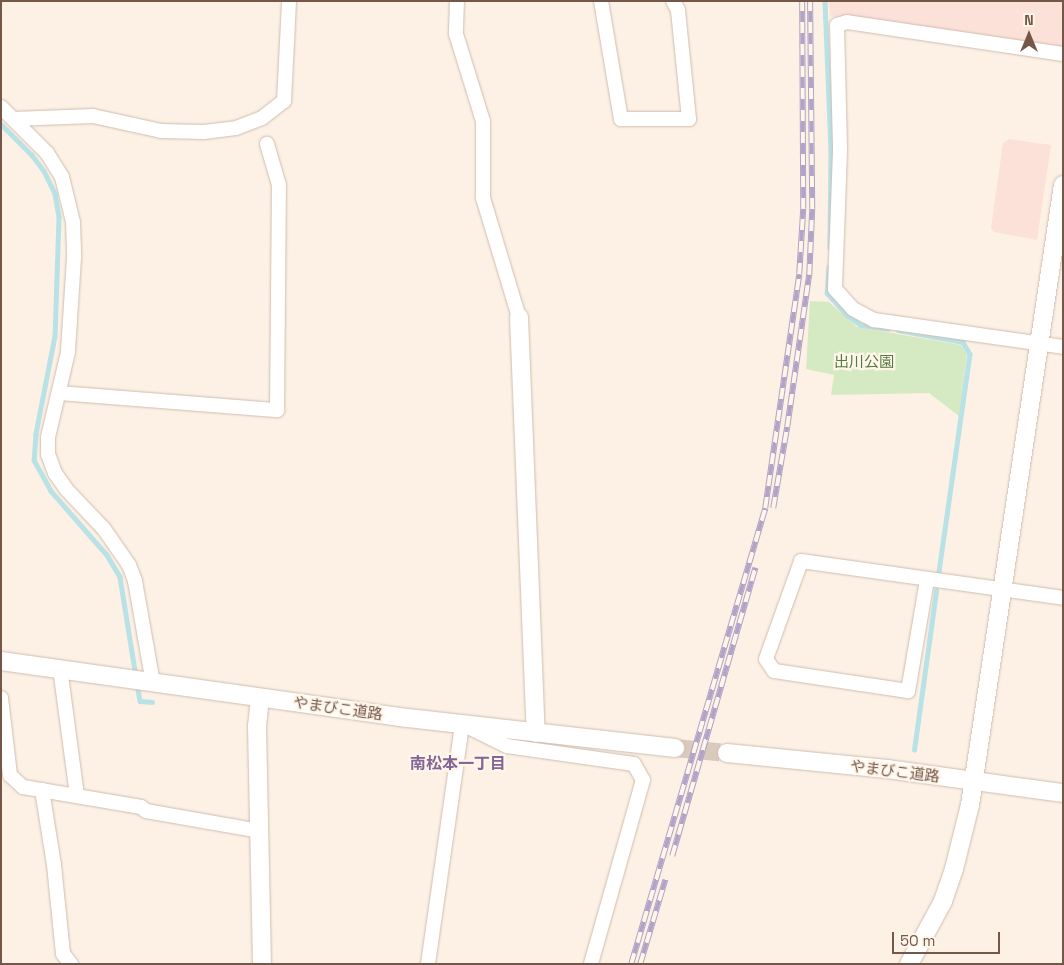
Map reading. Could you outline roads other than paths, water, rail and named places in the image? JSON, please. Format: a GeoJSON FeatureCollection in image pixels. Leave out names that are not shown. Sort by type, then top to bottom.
{"type":"FeatureCollection","features":[{"type":"Feature","properties":{"kind":"street"},"geometry":{"type":"LineString","coordinates":[[13,119],[93,116],[161,131],[204,132],[236,128],[262,118],[284,102],[289,1]]}},
{"type":"Feature","properties":{"kind":"street"},"geometry":{"type":"LineString","coordinates":[[457,1],[456,34],[483,122],[483,198],[519,316],[536,733]]}},
{"type":"Feature","properties":{"kind":"street"},"geometry":{"type":"LineString","coordinates":[[601,1],[621,119],[689,119],[678,10],[673,1]]}},
{"type":"Feature","properties":{"kind":"street"},"geometry":{"type":"LineString","coordinates":[[1063,54],[847,22],[837,25],[840,152],[835,289],[853,309],[874,320],[1063,347]]}},
{"type":"Feature","properties":{"kind":"street"},"geometry":{"type":"LineString","coordinates":[[1,107],[46,153],[62,177],[69,198],[73,222],[74,258],[68,352],[48,437],[48,454],[55,473],[66,489],[104,528],[129,565],[135,581],[150,682]]}},
{"type":"Feature","properties":{"kind":"street"},"geometry":{"type":"LineString","coordinates":[[60,392],[277,410],[279,185],[267,144]]}},
{"type":"Feature","properties":{"kind":"street"},"geometry":{"type":"LineString","coordinates":[[909,964],[943,901],[954,869],[970,805],[1063,185]]}},
{"type":"Feature","properties":{"kind":"street"},"geometry":{"type":"LineString","coordinates":[[927,580],[908,691],[774,671],[766,659],[801,561],[1063,598]]}},
{"type":"Feature","properties":{"kind":"street","name":"やまびこ道路"},"geometry":{"type":"LineString","coordinates":[[1,661],[260,698],[536,733],[675,748]]}},
{"type":"Feature","properties":{"kind":"street"},"geometry":{"type":"LineString","coordinates":[[60,668],[77,796]]}},
{"type":"Feature","properties":{"kind":"street"},"geometry":{"type":"LineString","coordinates":[[1,698],[10,775],[23,787],[259,831]]}},
{"type":"Feature","properties":{"kind":"street"},"geometry":{"type":"LineString","coordinates":[[260,698],[257,726],[262,964]]}},
{"type":"Feature","properties":{"kind":"street"},"geometry":{"type":"LineString","coordinates":[[428,964],[462,724],[507,746],[634,764],[643,780],[591,964]]}},
{"type":"Feature","properties":{"kind":"street","name":"やまびこ道路"},"geometry":{"type":"LineString","coordinates":[[727,753],[888,769],[1063,793]]}},
{"type":"Feature","properties":{"kind":"street"},"geometry":{"type":"LineString","coordinates":[[42,790],[54,865],[62,954],[71,964]]}},
{"type":"Feature","properties":{"kind":"waterway"},"geometry":{"type":"LineString","coordinates":[[825,1],[831,149],[830,247]]}},
{"type":"Feature","properties":{"kind":"waterway"},"geometry":{"type":"LineString","coordinates":[[1,124],[32,155],[44,171],[55,194],[59,217],[55,336],[36,434],[34,460],[51,491],[107,555],[120,577],[136,677]]}},
{"type":"Feature","properties":{"kind":"waterway"},"geometry":{"type":"LineString","coordinates":[[829,267],[827,293],[847,315],[861,325],[888,329]]}},
{"type":"Feature","properties":{"kind":"waterway"},"geometry":{"type":"LineString","coordinates":[[898,330],[963,342],[970,354],[939,573]]}},
{"type":"Feature","properties":{"kind":"waterway"},"geometry":{"type":"LineString","coordinates":[[914,750],[936,591]]}},
{"type":"Feature","properties":{"kind":"waterway"},"geometry":{"type":"LineString","coordinates":[[137,684],[140,701],[152,702]]}},
{"type":"Feature","properties":{"kind":"tunnel"},"geometry":{"type":"LineString","coordinates":[[675,748],[727,753]]}},
{"type":"Feature","properties":{"kind":"railway"},"geometry":{"type":"LineString","coordinates":[[631,964],[765,508],[799,274],[803,209],[802,1]]}},
{"type":"Feature","properties":{"kind":"railway"},"geometry":{"type":"LineString","coordinates":[[773,508],[809,275],[812,209],[810,1]]}},
{"type":"Feature","properties":{"kind":"railway"},"geometry":{"type":"LineString","coordinates":[[672,856],[755,568]]}},
{"type":"Feature","properties":{"kind":"railway"},"geometry":{"type":"LineString","coordinates":[[640,964],[665,880]]}},
{"type":"Feature","properties":{"kind":"district","name":"南松本一丁目"},"geometry":{"type":"Point","coordinates":[458,764]}},
{"type":"Feature","properties":{"kind":"park label","name":"出川公園"},"geometry":{"type":"Point","coordinates":[864,362]}}]}
